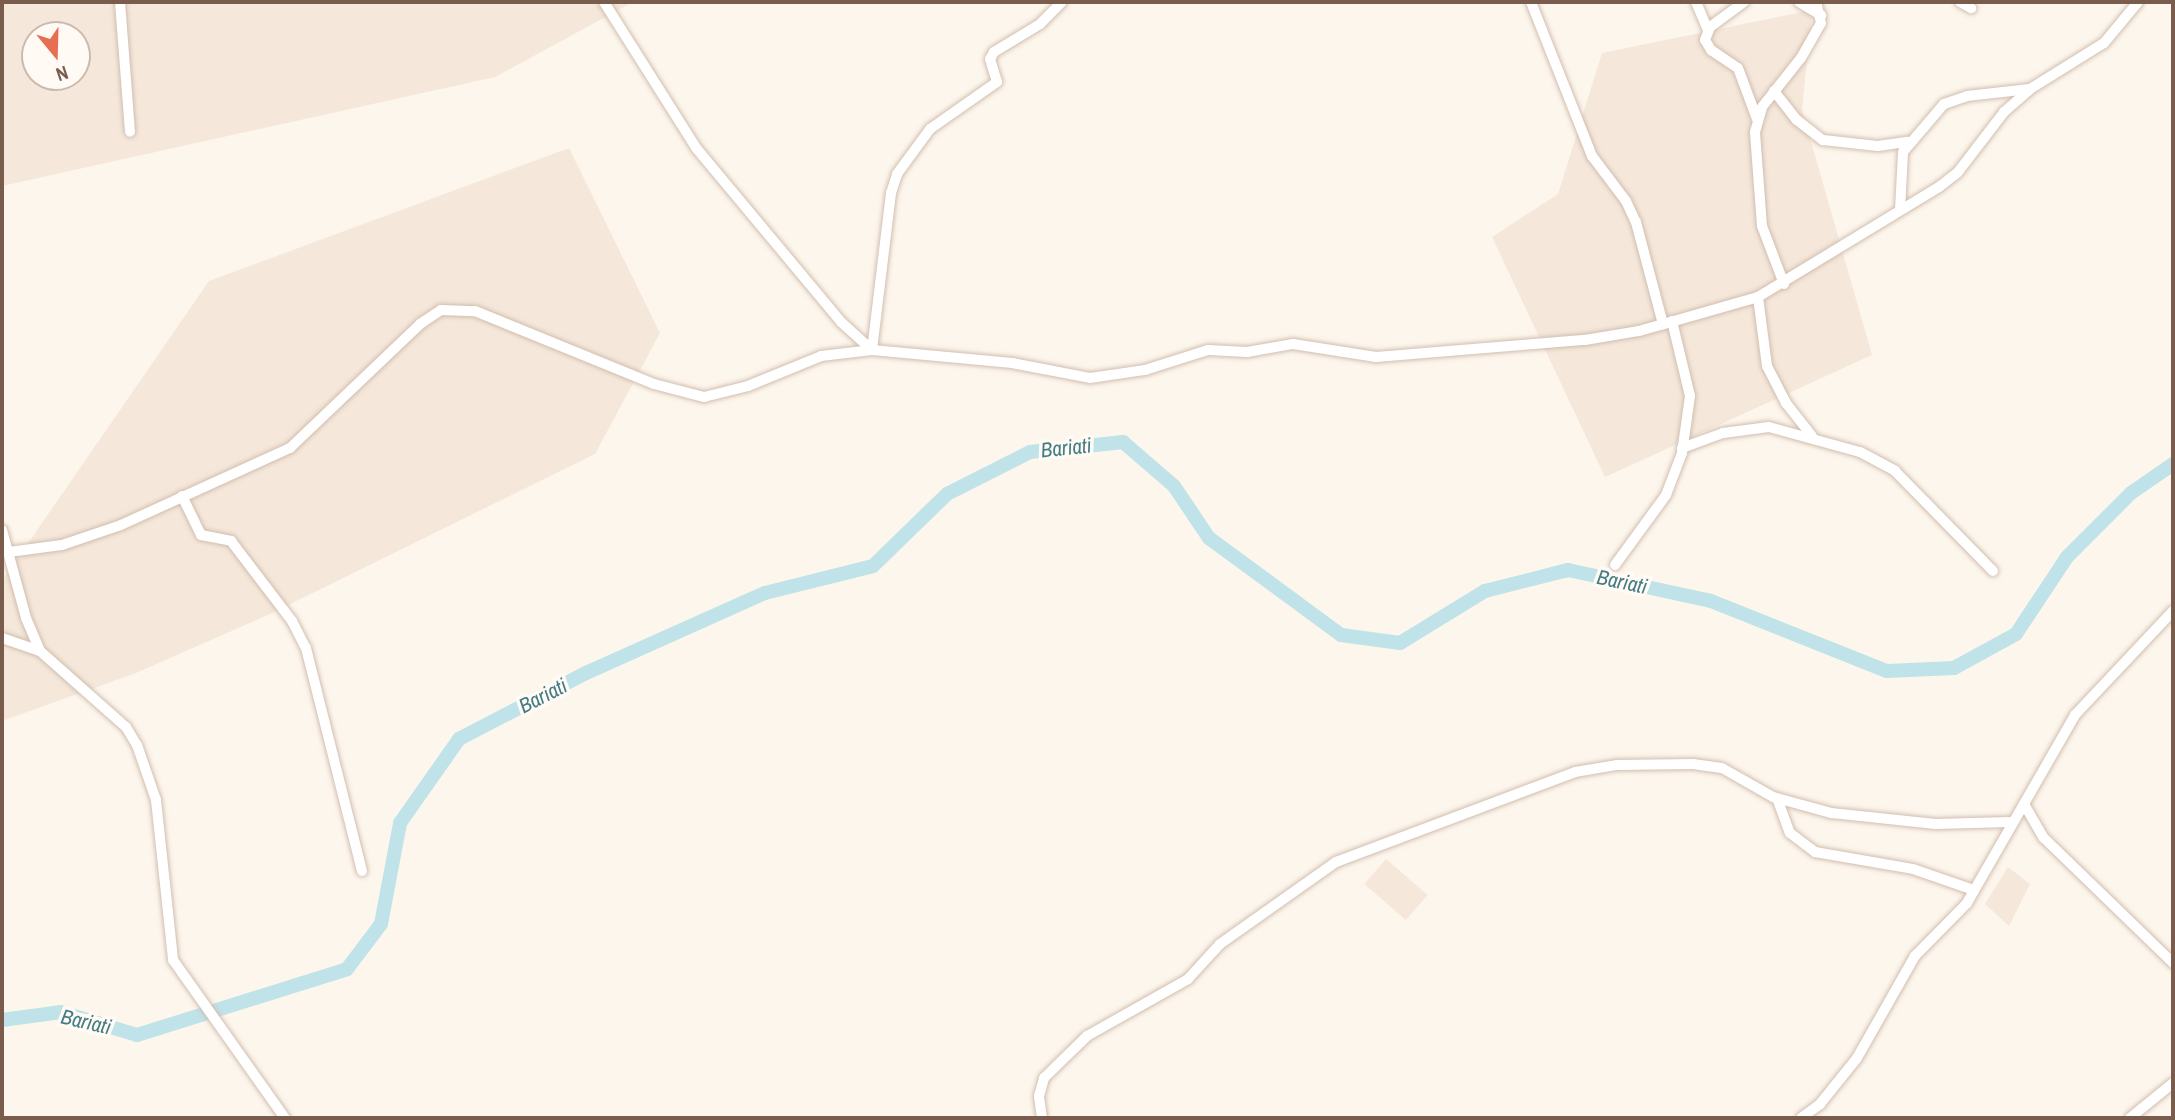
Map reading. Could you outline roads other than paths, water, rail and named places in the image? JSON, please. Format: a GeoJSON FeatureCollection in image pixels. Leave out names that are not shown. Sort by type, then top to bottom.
{"type":"FeatureCollection","features":[{"type":"Feature","properties":{"kind":"street"},"geometry":{"type":"LineString","coordinates":[[120,2],[130,132]]}},
{"type":"Feature","properties":{"kind":"street"},"geometry":{"type":"LineString","coordinates":[[604,2],[697,149],[841,322],[872,350]]}},
{"type":"Feature","properties":{"kind":"street"},"geometry":{"type":"LineString","coordinates":[[872,350],[891,193],[897,174],[930,129],[997,82],[990,59],[993,52],[1040,24],[1062,2]]}},
{"type":"Feature","properties":{"kind":"street"},"geometry":{"type":"LineString","coordinates":[[1531,2],[1592,156],[1626,201],[1636,222],[1690,396],[1682,448],[1666,495],[1615,565]]}},
{"type":"Feature","properties":{"kind":"street"},"geometry":{"type":"LineString","coordinates":[[1696,2],[1708,30],[1708,47],[1738,68],[1757,119],[1758,201],[1766,239],[1784,284]]}},
{"type":"Feature","properties":{"kind":"street"},"geometry":{"type":"LineString","coordinates":[[1708,30],[1744,2]]}},
{"type":"Feature","properties":{"kind":"street"},"geometry":{"type":"LineString","coordinates":[[1800,2],[1821,15]]}},
{"type":"Feature","properties":{"kind":"street"},"geometry":{"type":"LineString","coordinates":[[1757,119],[1774,91],[1801,58],[1821,15],[1816,2]]}},
{"type":"Feature","properties":{"kind":"street"},"geometry":{"type":"LineString","coordinates":[[1960,2],[1971,8]]}},
{"type":"Feature","properties":{"kind":"street"},"geometry":{"type":"LineString","coordinates":[[9,552],[88,537],[290,448],[420,324],[442,310],[475,311],[654,384],[704,397],[748,386],[821,356],[872,350],[1012,363],[1090,377],[1145,370],[1208,350],[1247,352],[1293,344],[1376,357],[1585,340],[1668,323],[1758,297],[1784,284],[1958,172],[2004,112],[2030,89],[2083,61],[2104,43],[2138,2]]}},
{"type":"Feature","properties":{"kind":"street"},"geometry":{"type":"LineString","coordinates":[[1900,210],[1902,164],[1908,142],[1952,99],[2030,89]]}},
{"type":"Feature","properties":{"kind":"street"},"geometry":{"type":"LineString","coordinates":[[1774,91],[1797,120],[1823,140],[1878,146],[1908,142]]}},
{"type":"Feature","properties":{"kind":"street"},"geometry":{"type":"LineString","coordinates":[[1758,297],[1767,366],[1786,402],[1812,436]]}},
{"type":"Feature","properties":{"kind":"street"},"geometry":{"type":"LineString","coordinates":[[1682,448],[1747,427],[1812,436],[1860,452],[1895,471],[1993,571]]}},
{"type":"Feature","properties":{"kind":"street"},"geometry":{"type":"LineString","coordinates":[[182,496],[201,535],[231,541],[292,621],[306,648],[362,871]]}},
{"type":"Feature","properties":{"kind":"street"},"geometry":{"type":"LineString","coordinates":[[2,530],[26,618],[40,651]]}},
{"type":"Feature","properties":{"kind":"street"},"geometry":{"type":"LineString","coordinates":[[1801,1118],[1835,1087],[1857,1058],[1899,979],[1974,890],[2075,715],[2173,611]]}},
{"type":"Feature","properties":{"kind":"street"},"geometry":{"type":"LineString","coordinates":[[2,638],[40,651],[126,727],[137,745],[156,800],[169,952],[285,1118]]}},
{"type":"Feature","properties":{"kind":"street"},"geometry":{"type":"LineString","coordinates":[[1042,1118],[1039,1096],[1044,1078],[1087,1036],[1188,979],[1220,944],[1336,862],[1489,802],[1599,767],[1674,763],[1722,768],[1777,798],[1831,813],[1901,821],[2011,822]]}},
{"type":"Feature","properties":{"kind":"street"},"geometry":{"type":"LineString","coordinates":[[1777,798],[1790,834],[1815,852],[1913,869],[1974,890]]}},
{"type":"Feature","properties":{"kind":"street"},"geometry":{"type":"LineString","coordinates":[[2024,804],[2044,838],[2173,963]]}},
{"type":"Feature","properties":{"kind":"street"},"geometry":{"type":"LineString","coordinates":[[2130,1118],[2173,1083]]}},
{"type":"Feature","properties":{"kind":"waterway","name":"Bariati"},"geometry":{"type":"LineString","coordinates":[[2,1020],[61,1012],[137,1035],[347,969],[381,924],[400,823],[459,739],[586,673],[765,593],[873,566],[947,494],[1030,452],[1123,442],[1174,486],[1209,538],[1341,635],[1400,643],[1485,591],[1568,570],[1711,601],[1887,671],[1954,668],[2016,634],[2067,557],[2131,493],[2173,464]]}}]}
